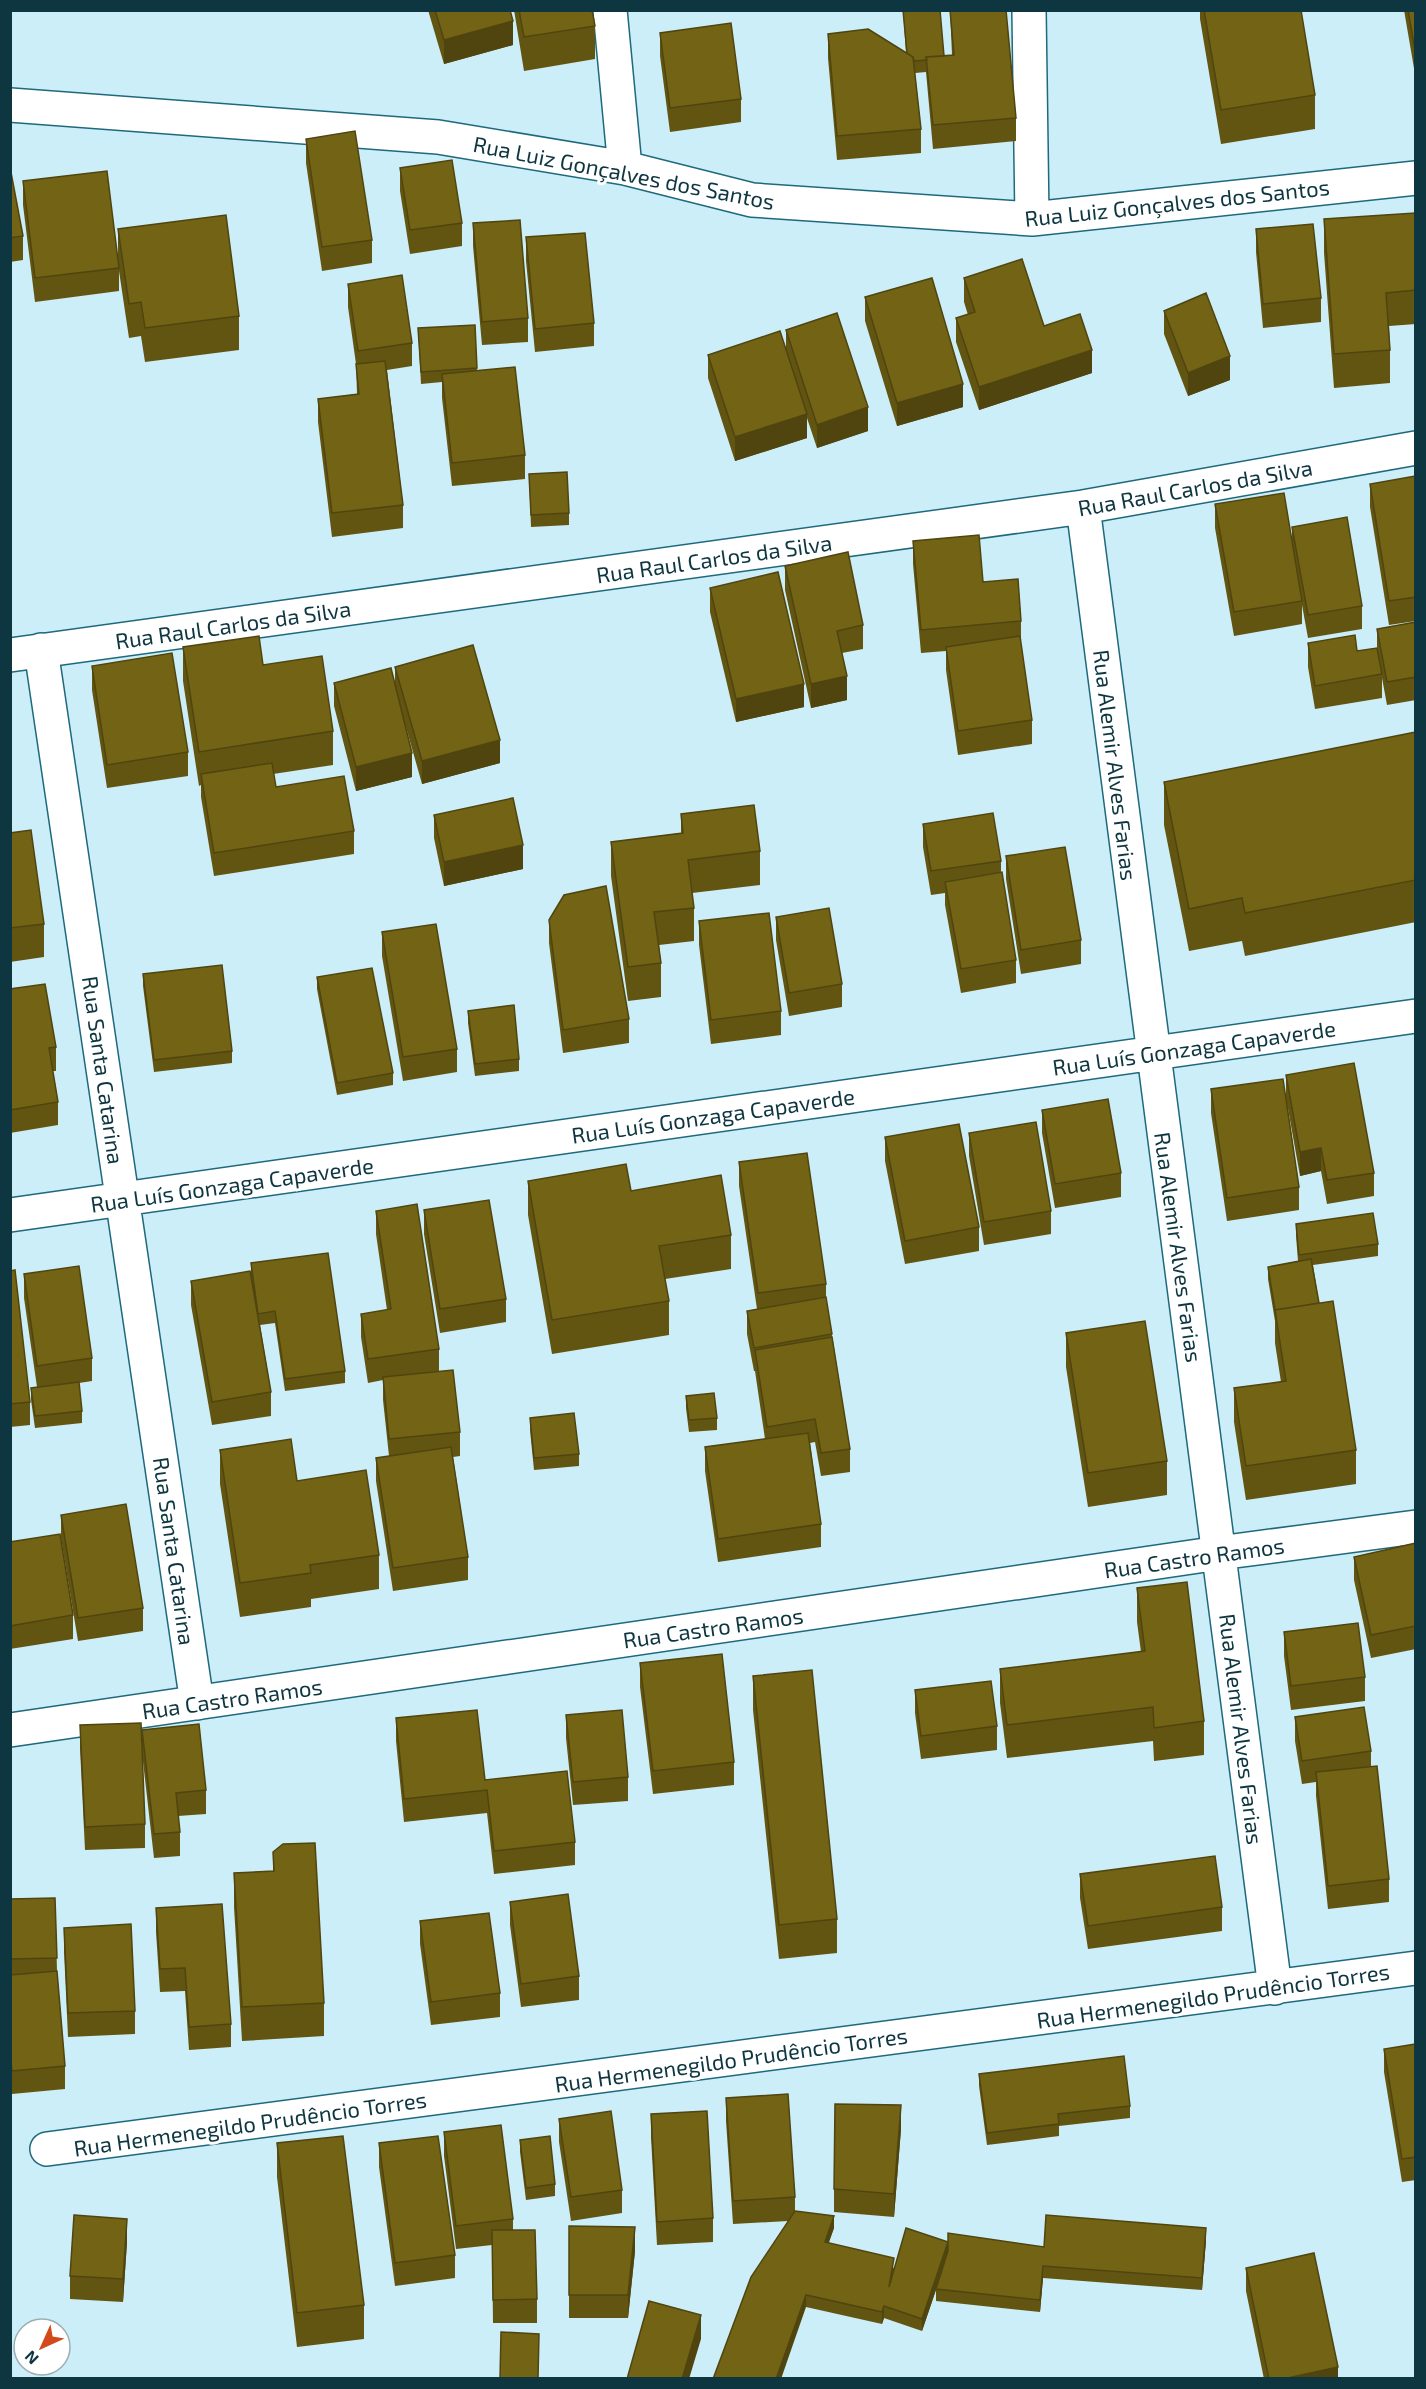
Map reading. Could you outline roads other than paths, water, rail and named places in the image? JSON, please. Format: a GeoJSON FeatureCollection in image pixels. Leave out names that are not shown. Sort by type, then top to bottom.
{"type":"FeatureCollection","features":[{"type":"Feature","properties":{"kind":"street"},"geometry":{"type":"LineString","coordinates":[[610,10],[625,168]]}},
{"type":"Feature","properties":{"kind":"street"},"geometry":{"type":"LineString","coordinates":[[1029,10],[1032,219]]}},
{"type":"Feature","properties":{"kind":"street","name":"Rua Luiz Gonçalves dos Santos"},"geometry":{"type":"LineString","coordinates":[[10,105],[438,137],[625,168],[752,200],[1032,219],[1416,178]]}},
{"type":"Feature","properties":{"kind":"street","name":"Rua Raul Carlos da Silva"},"geometry":{"type":"LineString","coordinates":[[26,652],[1083,507],[1416,448]]}},
{"type":"Feature","properties":{"kind":"street","name":"Rua Alemir Alves Farias"},"geometry":{"type":"LineString","coordinates":[[1083,507],[1275,1988]]}},
{"type":"Feature","properties":{"kind":"street","name":"Rua Santa Catarina"},"geometry":{"type":"LineString","coordinates":[[26,652],[123,1199],[197,1703]]}},
{"type":"Feature","properties":{"kind":"street","name":"Rua Luís Gonzaga Capaverde"},"geometry":{"type":"LineString","coordinates":[[10,1215],[1416,1016]]}},
{"type":"Feature","properties":{"kind":"street","name":"Rua Castro Ramos"},"geometry":{"type":"LineString","coordinates":[[10,1730],[1219,1553],[1416,1527]]}},
{"type":"Feature","properties":{"kind":"street","name":"Rua Hermenegildo Prudêncio Torres"},"geometry":{"type":"LineString","coordinates":[[47,2149],[1416,1968]]}}]}
